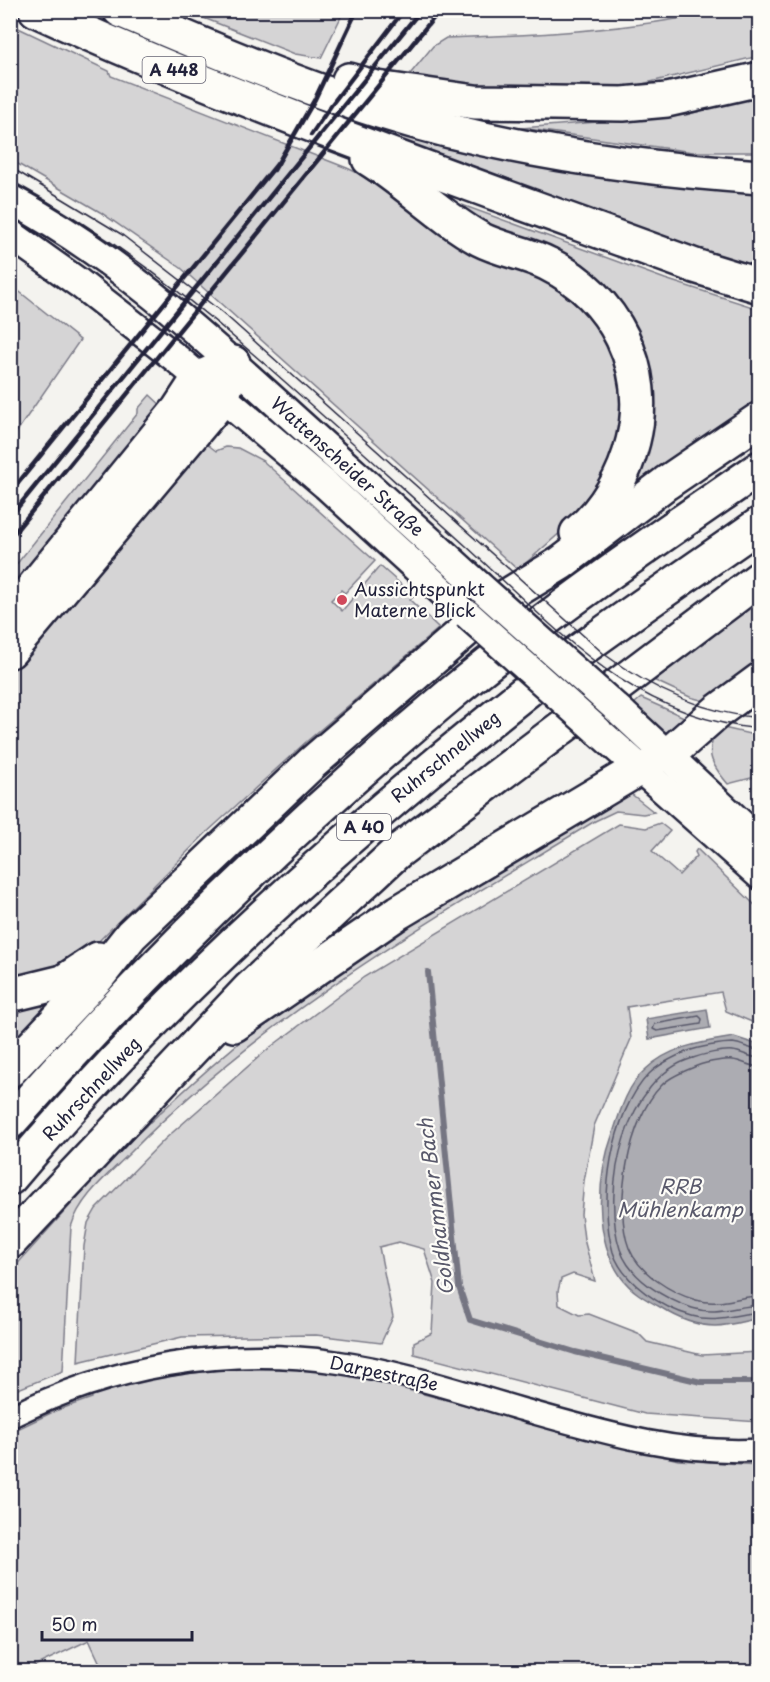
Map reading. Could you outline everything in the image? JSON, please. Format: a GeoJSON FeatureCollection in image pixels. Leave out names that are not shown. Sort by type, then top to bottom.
{"type":"FeatureCollection","features":[{"type":"Feature","properties":{"kind":"highway","name":"A 448"},"geometry":{"type":"LineString","coordinates":[[36,10],[190,77],[314,125]]}},
{"type":"Feature","properties":{"kind":"highway","name":"A 448"},"geometry":{"type":"LineString","coordinates":[[120,10],[275,74],[380,111],[490,140],[578,158],[670,171],[759,177]]}},
{"type":"Feature","properties":{"kind":"highway"},"geometry":{"type":"LineString","coordinates":[[126,10],[377,88],[475,102],[623,104],[667,100],[759,79]]}},
{"type":"Feature","properties":{"kind":"highway"},"geometry":{"type":"LineString","coordinates":[[314,125],[695,266],[759,286]]}},
{"type":"Feature","properties":{"kind":"highway"},"geometry":{"type":"LineString","coordinates":[[10,1070],[97,978],[131,935],[490,592],[520,576],[585,526],[614,490],[629,457],[639,419],[638,383],[627,346],[601,303],[569,276],[547,263],[481,239],[448,218],[395,175],[314,125]]}},
{"type":"Feature","properties":{"kind":"highway"},"geometry":{"type":"LineString","coordinates":[[10,651],[211,388],[233,363]]}},
{"type":"Feature","properties":{"kind":"highway"},"geometry":{"type":"LineString","coordinates":[[10,616],[178,410],[211,388]]}},
{"type":"Feature","properties":{"kind":"highway"},"geometry":{"type":"LineString","coordinates":[[490,592],[561,563],[666,483],[759,419]]}},
{"type":"Feature","properties":{"kind":"highway","name":"Ruhrschnellweg"},"geometry":{"type":"LineString","coordinates":[[10,1122],[62,1063],[191,931],[307,821],[453,693],[576,597],[759,468]]}},
{"type":"Feature","properties":{"kind":"highway","name":"Ruhrschnellweg"},"geometry":{"type":"LineString","coordinates":[[10,1178],[108,1069],[243,936],[391,802],[545,677],[759,524]]}},
{"type":"Feature","properties":{"kind":"highway"},"geometry":{"type":"LineString","coordinates":[[10,1242],[249,989],[397,852],[759,578]]}},
{"type":"Feature","properties":{"kind":"highway"},"geometry":{"type":"LineString","coordinates":[[179,1064],[399,912],[654,761],[759,680]]}},
{"type":"Feature","properties":{"kind":"highway"},"geometry":{"type":"LineString","coordinates":[[10,995],[63,982],[131,935]]}},
{"type":"Feature","properties":{"kind":"main road","name":"Wattenscheider Straße"},"geometry":{"type":"LineString","coordinates":[[10,200],[86,246],[141,285],[233,363],[490,592],[622,713],[654,761],[759,875]]}},
{"type":"Feature","properties":{"kind":"main road","name":"Wattenscheider Straße"},"geometry":{"type":"LineString","coordinates":[[10,234],[118,312],[326,485],[598,731],[654,761],[759,842]]}},
{"type":"Feature","properties":{"kind":"street","name":"Darpestraße"},"geometry":{"type":"LineString","coordinates":[[10,1417],[64,1393],[143,1369],[205,1359],[272,1356],[337,1362],[407,1376],[608,1434],[651,1443],[703,1450],[759,1450]]}},
{"type":"Feature","properties":{"kind":"shaded area"},"geometry":{"type":"Polygon","coordinates":[[[186,11],[326,11],[341,17],[321,58],[295,54],[186,11]]]}},
{"type":"Feature","properties":{"kind":"shaded area"},"geometry":{"type":"Polygon","coordinates":[[[720,11],[759,11],[759,56],[638,85],[518,93],[406,79],[433,46],[446,38],[583,30],[652,23],[720,11]]]}},
{"type":"Feature","properties":{"kind":"shaded area"},"geometry":{"type":"Polygon","coordinates":[[[10,24],[109,71],[111,76],[347,168],[399,192],[566,289],[596,319],[625,385],[623,436],[598,499],[518,570],[181,268],[100,212],[11,160],[10,24]]]}},
{"type":"Feature","properties":{"kind":"shaded area"},"geometry":{"type":"Polygon","coordinates":[[[759,94],[759,152],[693,152],[521,128],[686,115],[759,94]]]}},
{"type":"Feature","properties":{"kind":"shaded area"},"geometry":{"type":"Polygon","coordinates":[[[371,122],[515,159],[611,178],[709,190],[759,193],[759,270],[366,129],[371,122]]]}},
{"type":"Feature","properties":{"kind":"shaded area"},"geometry":{"type":"Polygon","coordinates":[[[443,198],[665,279],[759,309],[759,402],[630,492],[645,454],[647,436],[647,398],[639,340],[443,198]]]}},
{"type":"Feature","properties":{"kind":"shaded area"},"geometry":{"type":"Polygon","coordinates":[[[11,285],[80,340],[11,440],[11,285]]]}},
{"type":"Feature","properties":{"kind":"shaded area"},"geometry":{"type":"Polygon","coordinates":[[[150,395],[164,408],[11,604],[11,571],[150,395]]]}},
{"type":"Feature","properties":{"kind":"shaded area"},"geometry":{"type":"Polygon","coordinates":[[[207,444],[216,451],[226,447],[238,448],[263,461],[375,561],[345,593],[341,590],[331,600],[342,611],[380,566],[414,596],[410,600],[439,628],[306,742],[205,834],[90,950],[67,967],[11,982],[11,666],[207,444]]]}},
{"type":"Feature","properties":{"kind":"shaded area"},"geometry":{"type":"Polygon","coordinates":[[[759,595],[759,664],[708,702],[690,697],[647,677],[759,595]]]}},
{"type":"Feature","properties":{"kind":"shaded area"},"geometry":{"type":"Polygon","coordinates":[[[641,698],[693,721],[674,734],[658,731],[629,708],[641,698]]]}},
{"type":"Feature","properties":{"kind":"shaded area"},"geometry":{"type":"Polygon","coordinates":[[[719,727],[759,736],[759,776],[728,784],[722,777],[711,757],[714,736],[719,727]]]}},
{"type":"Feature","properties":{"kind":"shaded area"},"geometry":{"type":"Polygon","coordinates":[[[630,793],[654,812],[643,814],[616,811],[595,821],[352,972],[237,1056],[183,1103],[113,1170],[88,1196],[71,1227],[63,1371],[11,1392],[11,1271],[102,1170],[100,1169],[221,1058],[318,981],[420,915],[630,793]]]}},
{"type":"Feature","properties":{"kind":"shaded area"},"geometry":{"type":"Polygon","coordinates":[[[660,823],[670,831],[652,851],[679,875],[697,856],[695,852],[697,849],[759,909],[759,1025],[726,1011],[721,992],[627,1007],[631,1039],[594,1126],[584,1181],[581,1214],[584,1239],[595,1281],[573,1274],[561,1279],[558,1291],[559,1305],[579,1315],[589,1314],[638,1333],[647,1342],[702,1355],[759,1352],[759,1422],[645,1414],[414,1354],[414,1342],[432,1333],[435,1283],[424,1249],[399,1242],[379,1247],[393,1317],[381,1343],[316,1335],[182,1337],[78,1362],[84,1246],[88,1223],[96,1209],[165,1139],[268,1049],[364,977],[619,824],[646,828],[660,823]]]}},
{"type":"Feature","properties":{"kind":"shaded area"},"geometry":{"type":"Polygon","coordinates":[[[42,1005],[44,1013],[11,1048],[11,1009],[42,1005]]]}},
{"type":"Feature","properties":{"kind":"shaded area"},"geometry":{"type":"Polygon","coordinates":[[[239,1368],[298,1369],[350,1375],[678,1460],[759,1465],[759,1671],[104,1672],[89,1640],[24,1671],[11,1672],[11,1432],[55,1411],[92,1398],[91,1394],[164,1377],[239,1368]]]}},
{"type":"Feature","properties":{"kind":"water"},"geometry":{"type":"Polygon","coordinates":[[[707,1009],[710,1028],[649,1039],[646,1019],[707,1009]]]}},
{"type":"Feature","properties":{"kind":"water","name":"RRB Mühlenkamp"},"geometry":{"type":"Polygon","coordinates":[[[734,1037],[759,1045],[759,1318],[726,1325],[708,1326],[666,1311],[639,1294],[621,1277],[606,1244],[600,1206],[601,1187],[608,1150],[625,1098],[640,1075],[655,1061],[676,1050],[699,1043],[734,1037]]]}},
{"type":"Feature","properties":{"kind":"waterway","name":"Goldhammer Bach"},"geometry":{"type":"LineString","coordinates":[[428,972],[459,1287],[470,1320],[575,1352],[701,1382],[760,1382]]}},
{"type":"Feature","properties":{"kind":"tram line"},"geometry":{"type":"LineString","coordinates":[[10,167],[121,234],[223,313],[604,654],[639,678],[677,697],[717,711],[760,718]]}},
{"type":"Feature","properties":{"kind":"tram line"},"geometry":{"type":"LineString","coordinates":[[10,180],[105,238],[195,305],[306,401],[564,637],[598,664],[633,687],[672,707],[713,721],[760,729]]}},
{"type":"Feature","properties":{"kind":"railway"},"geometry":{"type":"LineString","coordinates":[[274,170],[315,99],[357,10]]}},
{"type":"Feature","properties":{"kind":"railway"},"geometry":{"type":"LineString","coordinates":[[311,135],[404,10]]}},
{"type":"Feature","properties":{"kind":"railway"},"geometry":{"type":"LineString","coordinates":[[10,517],[421,10]]}},
{"type":"Feature","properties":{"kind":"railway"},"geometry":{"type":"LineString","coordinates":[[10,538],[440,10]]}},
{"type":"Feature","properties":{"kind":"railway"},"geometry":{"type":"LineString","coordinates":[[10,493],[278,163]]}},
{"type":"Feature","properties":{"kind":"place","name":"Aussichtspunkt Materne Blick"},"geometry":{"type":"Point","coordinates":[342,600]}}]}
